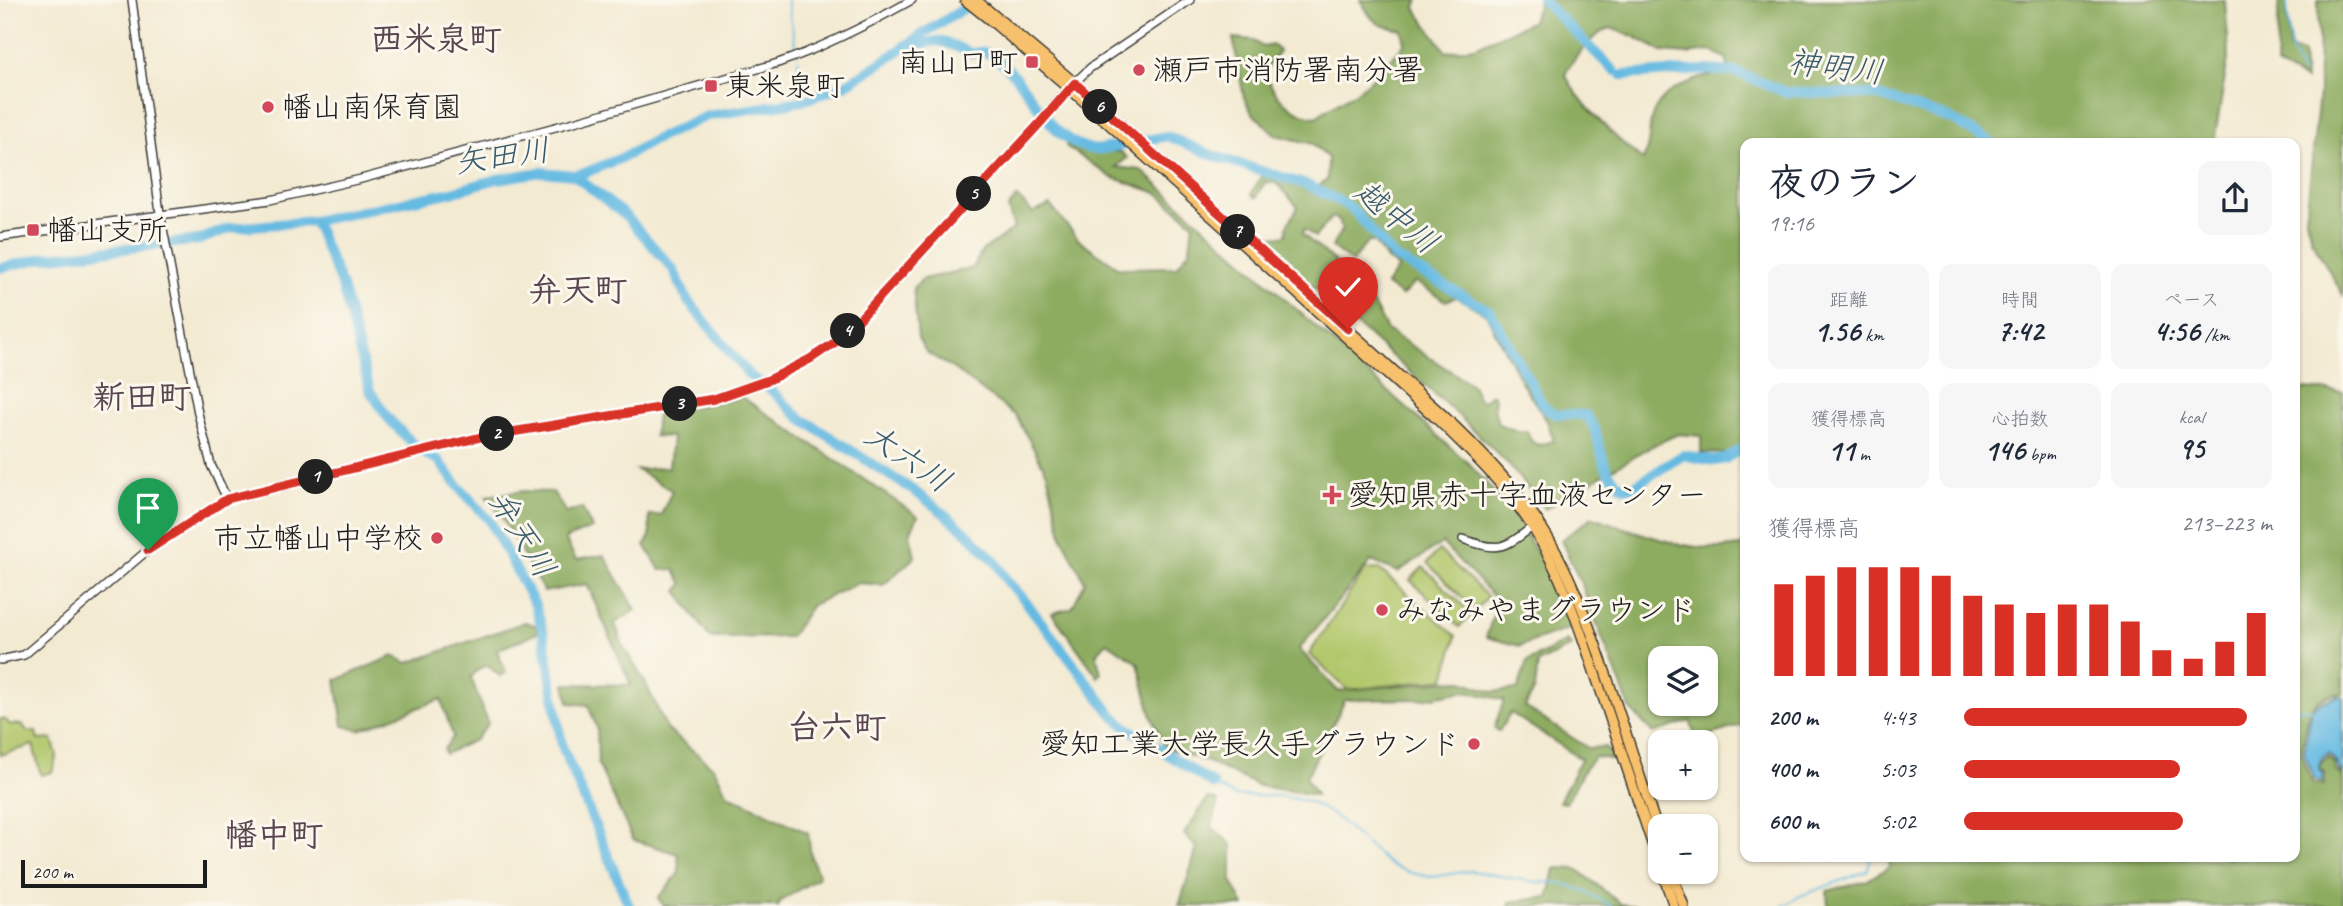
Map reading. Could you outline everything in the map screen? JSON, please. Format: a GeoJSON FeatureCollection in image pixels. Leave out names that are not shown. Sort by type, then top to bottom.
{"type":"FeatureCollection","features":[{"type":"Feature","properties":{"kind":"main road"},"geometry":{"type":"LineString","coordinates":[[965,0],[998,22]]}},
{"type":"Feature","properties":{"kind":"main road"},"geometry":{"type":"LineString","coordinates":[[976,0],[1477,457],[1532,527],[1558,573],[1648,819]]}},
{"type":"Feature","properties":{"kind":"main road"},"geometry":{"type":"LineString","coordinates":[[1146,154],[1444,416],[1482,452],[1539,523],[1566,570],[1582,606],[1648,815]]}},
{"type":"Feature","properties":{"kind":"main road"},"geometry":{"type":"LineString","coordinates":[[1666,884],[1674,906]]}},
{"type":"Feature","properties":{"kind":"main road"},"geometry":{"type":"LineString","coordinates":[[1676,884],[1684,906]]}},
{"type":"Feature","properties":{"kind":"street"},"geometry":{"type":"LineString","coordinates":[[132,0],[161,216],[198,413],[211,465],[227,499]]}},
{"type":"Feature","properties":{"kind":"street"},"geometry":{"type":"LineString","coordinates":[[0,237],[270,200],[361,179],[586,118],[797,56],[878,19],[912,0]]}},
{"type":"Feature","properties":{"kind":"street"},"geometry":{"type":"LineString","coordinates":[[0,660],[24,655],[148,550],[227,499],[428,449],[570,421],[714,399],[767,380],[810,359],[843,337],[1072,86],[1101,59],[1190,0]]}},
{"type":"Feature","properties":{"kind":"street"},"geometry":{"type":"LineString","coordinates":[[1464,539],[1486,548],[1499,548],[1515,541],[1532,527]]}},
{"type":"Feature","properties":{"kind":"green space"},"geometry":{"type":"Polygon","coordinates":[[[1360,0],[1419,0],[1415,8],[1446,52],[1475,47],[1531,22],[1539,5],[1538,0],[2225,0],[2229,53],[2215,138],[1740,138],[1740,454],[1701,453],[1701,436],[1678,434],[1652,446],[1545,509],[1507,463],[1457,414],[1246,227],[1250,221],[1270,236],[1286,235],[1287,226],[1298,207],[1276,183],[1265,182],[1256,198],[1251,194],[1263,174],[1312,191],[1327,180],[1328,158],[1313,144],[1276,135],[1252,113],[1244,98],[1233,38],[1252,40],[1263,47],[1272,45],[1279,51],[1264,72],[1268,80],[1291,108],[1316,117],[1368,82],[1405,43],[1402,30],[1386,27],[1372,19],[1360,0]],[[1610,28],[1584,47],[1565,74],[1579,97],[1643,160],[1652,117],[1664,98],[1684,85],[1729,71],[1726,58],[1711,51],[1687,54],[1662,52],[1633,36],[1610,28]],[[1332,217],[1315,237],[1304,229],[1302,234],[1344,269],[1333,289],[1347,301],[1357,292],[1370,298],[1387,330],[1472,385],[1479,400],[1484,401],[1491,394],[1495,397],[1498,424],[1517,431],[1527,431],[1532,442],[1538,445],[1554,441],[1547,421],[1522,383],[1486,314],[1456,297],[1446,301],[1415,282],[1402,296],[1386,285],[1398,268],[1384,256],[1374,242],[1367,242],[1352,262],[1332,247],[1342,230],[1339,221],[1332,217]]]}},
{"type":"Feature","properties":{"kind":"green space"},"geometry":{"type":"Polygon","coordinates":[[[2279,0],[2286,0],[2290,49],[2303,53],[2305,80],[2276,65],[2279,0]]]}},
{"type":"Feature","properties":{"kind":"green space"},"geometry":{"type":"Polygon","coordinates":[[[2318,0],[2343,0],[2343,295],[2311,239],[2306,218],[2319,93],[2318,0]]]}},
{"type":"Feature","properties":{"kind":"green space"},"geometry":{"type":"Polygon","coordinates":[[[1067,140],[1086,151],[1121,152],[1127,158],[1116,167],[1141,170],[1469,464],[1515,515],[1547,570],[1574,627],[1520,646],[1486,637],[1498,601],[1442,543],[1398,572],[1371,561],[1299,649],[1338,691],[1460,680],[1492,692],[1518,689],[1527,662],[1567,641],[1572,646],[1538,663],[1535,689],[1525,707],[1588,748],[1605,747],[1617,760],[1595,757],[1585,768],[1566,803],[1559,802],[1581,759],[1511,713],[1499,731],[1494,728],[1504,700],[1465,691],[1422,699],[1345,700],[1306,778],[1316,795],[1259,786],[1208,762],[1165,747],[1152,717],[1138,663],[1107,642],[1096,654],[1101,673],[1098,677],[1052,613],[1072,608],[1085,582],[1063,539],[1047,473],[1016,416],[954,369],[926,352],[918,338],[913,288],[923,279],[973,268],[982,251],[1014,228],[1008,208],[1017,197],[1033,213],[1050,205],[1079,240],[1119,268],[1177,267],[1190,249],[1193,223],[1157,193],[1111,177],[1066,146],[1067,140]]]}},
{"type":"Feature","properties":{"kind":"green space"},"geometry":{"type":"Polygon","coordinates":[[[2300,390],[2343,392],[2343,694],[2325,697],[2310,708],[2301,753],[2313,783],[2324,785],[2325,772],[2321,769],[2321,763],[2328,757],[2335,764],[2335,770],[2343,777],[2343,906],[1828,906],[1827,891],[1866,881],[1890,866],[1890,862],[2300,862],[2300,390]]]}},
{"type":"Feature","properties":{"kind":"green space"},"geometry":{"type":"Polygon","coordinates":[[[742,397],[918,516],[910,533],[915,557],[883,585],[858,583],[812,605],[790,637],[710,638],[677,591],[683,584],[674,570],[660,570],[645,545],[650,536],[649,515],[661,515],[672,491],[637,470],[669,467],[672,437],[654,436],[657,415],[742,397]]]}},
{"type":"Feature","properties":{"kind":"green space"},"geometry":{"type":"Polygon","coordinates":[[[524,491],[553,492],[566,513],[582,508],[592,528],[565,539],[576,560],[604,555],[636,610],[615,623],[623,646],[646,684],[667,729],[714,768],[727,794],[808,833],[811,857],[819,877],[779,902],[779,906],[664,906],[658,898],[679,873],[678,854],[633,840],[598,764],[597,728],[588,705],[569,703],[565,684],[631,685],[587,584],[544,592],[500,514],[486,496],[524,491]]]}},
{"type":"Feature","properties":{"kind":"green space"},"geometry":{"type":"Polygon","coordinates":[[[1592,517],[1648,536],[1686,545],[1706,548],[1740,546],[1740,726],[1718,732],[1718,730],[1694,730],[1690,721],[1662,730],[1650,730],[1630,709],[1561,540],[1592,517]]]}},
{"type":"Feature","properties":{"kind":"green space"},"geometry":{"type":"Polygon","coordinates":[[[1439,550],[1488,597],[1475,610],[1427,563],[1439,550]]]}},
{"type":"Feature","properties":{"kind":"green space"},"geometry":{"type":"Polygon","coordinates":[[[1423,567],[1472,614],[1459,627],[1410,580],[1423,567]]]}},
{"type":"Feature","properties":{"kind":"green space","name":"みなみやまグラウンド"},"geometry":{"type":"Polygon","coordinates":[[[1379,569],[1456,636],[1445,679],[1348,690],[1309,654],[1365,570],[1379,569]]]}},
{"type":"Feature","properties":{"kind":"green space"},"geometry":{"type":"Polygon","coordinates":[[[525,622],[537,626],[537,633],[497,650],[506,673],[500,676],[487,665],[471,677],[488,724],[475,740],[445,754],[444,749],[453,737],[441,699],[360,730],[343,726],[336,680],[393,656],[408,663],[525,622]]]}},
{"type":"Feature","properties":{"kind":"green space"},"geometry":{"type":"Polygon","coordinates":[[[0,719],[9,724],[23,725],[27,731],[36,732],[38,740],[52,739],[57,755],[52,772],[41,775],[33,745],[0,755],[0,719]]]}},
{"type":"Feature","properties":{"kind":"green space"},"geometry":{"type":"Polygon","coordinates":[[[1208,798],[1218,801],[1212,827],[1232,845],[1232,882],[1244,906],[1179,906],[1197,848],[1184,834],[1208,798]]]}},
{"type":"Feature","properties":{"kind":"green space"},"geometry":{"type":"Polygon","coordinates":[[[1555,868],[1577,869],[1621,904],[1637,906],[1509,906],[1510,902],[1549,897],[1555,868]]]}},
{"type":"Feature","properties":{"kind":"water"},"geometry":{"type":"Polygon","coordinates":[[[2337,696],[2343,697],[2343,774],[2329,754],[2326,755],[2319,764],[2319,770],[2323,773],[2322,782],[2315,780],[2304,753],[2312,709],[2337,696]]]}},
{"type":"Feature","properties":{"kind":"waterway"},"geometry":{"type":"LineString","coordinates":[[787,0],[797,54]]}},
{"type":"Feature","properties":{"kind":"waterway","name":"矢田川"},"geometry":{"type":"LineString","coordinates":[[0,268],[43,258],[199,240],[230,228],[314,221],[452,192],[497,179],[541,172],[574,175],[587,172],[707,116],[802,101],[845,85],[978,0]]}},
{"type":"Feature","properties":{"kind":"waterway","name":"神明川"},"geometry":{"type":"LineString","coordinates":[[1542,0],[1614,71]]}},
{"type":"Feature","properties":{"kind":"waterway"},"geometry":{"type":"LineString","coordinates":[[2286,0],[2291,46],[2302,74]]}},
{"type":"Feature","properties":{"kind":"waterway","name":"越中川"},"geometry":{"type":"LineString","coordinates":[[905,45],[912,49],[934,41],[953,45],[970,53],[984,52],[991,55],[1014,75],[1054,127],[1080,146],[1097,150],[1167,136],[1214,156],[1307,185],[1339,201],[1352,209],[1394,257],[1490,311],[1544,407],[1554,414],[1586,415],[1596,434],[1605,465],[1616,482],[1626,488],[1634,486],[1683,455],[1714,461],[1725,459],[1740,450]]}},
{"type":"Feature","properties":{"kind":"waterway"},"geometry":{"type":"LineString","coordinates":[[798,60],[802,101]]}},
{"type":"Feature","properties":{"kind":"waterway","name":"神明川"},"geometry":{"type":"LineString","coordinates":[[1622,75],[1706,70],[1736,72],[1785,92],[1876,95],[1951,119],[1984,138]]}},
{"type":"Feature","properties":{"kind":"waterway"},"geometry":{"type":"LineString","coordinates":[[1614,71],[1622,75]]}},
{"type":"Feature","properties":{"kind":"waterway","name":"大六川"},"geometry":{"type":"LineString","coordinates":[[574,175],[626,216],[673,269],[688,301],[749,375],[772,391],[799,417],[914,491],[965,531],[995,561],[1007,581],[1111,713],[1122,724],[1214,785]]}},
{"type":"Feature","properties":{"kind":"waterway","name":"弁天川"},"geometry":{"type":"LineString","coordinates":[[314,221],[342,286],[370,391],[388,418],[412,443],[438,460],[489,520],[535,605],[543,631],[562,746],[629,906]]}},
{"type":"Feature","properties":{"kind":"waterway"},"geometry":{"type":"LineString","coordinates":[[2300,709],[2312,709]]}},
{"type":"Feature","properties":{"kind":"waterway"},"geometry":{"type":"LineString","coordinates":[[1214,785],[1235,796],[1279,796],[1310,802],[1335,816],[1389,864],[1411,873],[1431,877],[1471,871],[1535,882],[1561,883],[1584,891],[1612,906]]}},
{"type":"Feature","properties":{"kind":"waterway"},"geometry":{"type":"LineString","coordinates":[[1783,906],[1800,896],[1867,871],[1870,862]]}},
{"type":"Feature","properties":{"kind":"place","name":"南山口町"},"geometry":{"type":"Point","coordinates":[1032,62]}},
{"type":"Feature","properties":{"kind":"place","name":"瀬戸市消防署南分署"},"geometry":{"type":"Point","coordinates":[1139,70]}},
{"type":"Feature","properties":{"kind":"place","name":"東米泉町"},"geometry":{"type":"Point","coordinates":[711,86]}},
{"type":"Feature","properties":{"kind":"place","name":"幡山南保育園"},"geometry":{"type":"Point","coordinates":[268,107]}},
{"type":"Feature","properties":{"kind":"place","name":"幡山支所"},"geometry":{"type":"Point","coordinates":[33,230]}},
{"type":"Feature","properties":{"kind":"place","name":"愛知県赤十字血液センター"},"geometry":{"type":"Point","coordinates":[1332,495]}},
{"type":"Feature","properties":{"kind":"place","name":"市立幡山中学校"},"geometry":{"type":"Point","coordinates":[437,538]}},
{"type":"Feature","properties":{"kind":"place","name":"みなみやまグラウンド"},"geometry":{"type":"Point","coordinates":[1382,610]}},
{"type":"Feature","properties":{"kind":"place","name":"愛知工業大学長久手グラウンド"},"geometry":{"type":"Point","coordinates":[1474,744]}},
{"type":"Feature","properties":{"kind":"district","name":"西米泉町"},"geometry":{"type":"Point","coordinates":[436,39]}},
{"type":"Feature","properties":{"kind":"district","name":"弁天町"},"geometry":{"type":"Point","coordinates":[578,290]}},
{"type":"Feature","properties":{"kind":"district","name":"新田町"},"geometry":{"type":"Point","coordinates":[142,397]}},
{"type":"Feature","properties":{"kind":"district","name":"台六町"},"geometry":{"type":"Point","coordinates":[837,727]}},
{"type":"Feature","properties":{"kind":"district","name":"幡中町"},"geometry":{"type":"Point","coordinates":[274,835]}},
{"type":"Feature","properties":{"kind":"route"},"geometry":{"type":"LineString","coordinates":[[148,550],[227,499],[481,437],[714,399],[771,379],[810,359],[843,337],[1075,83],[1348,329]]}}]}
